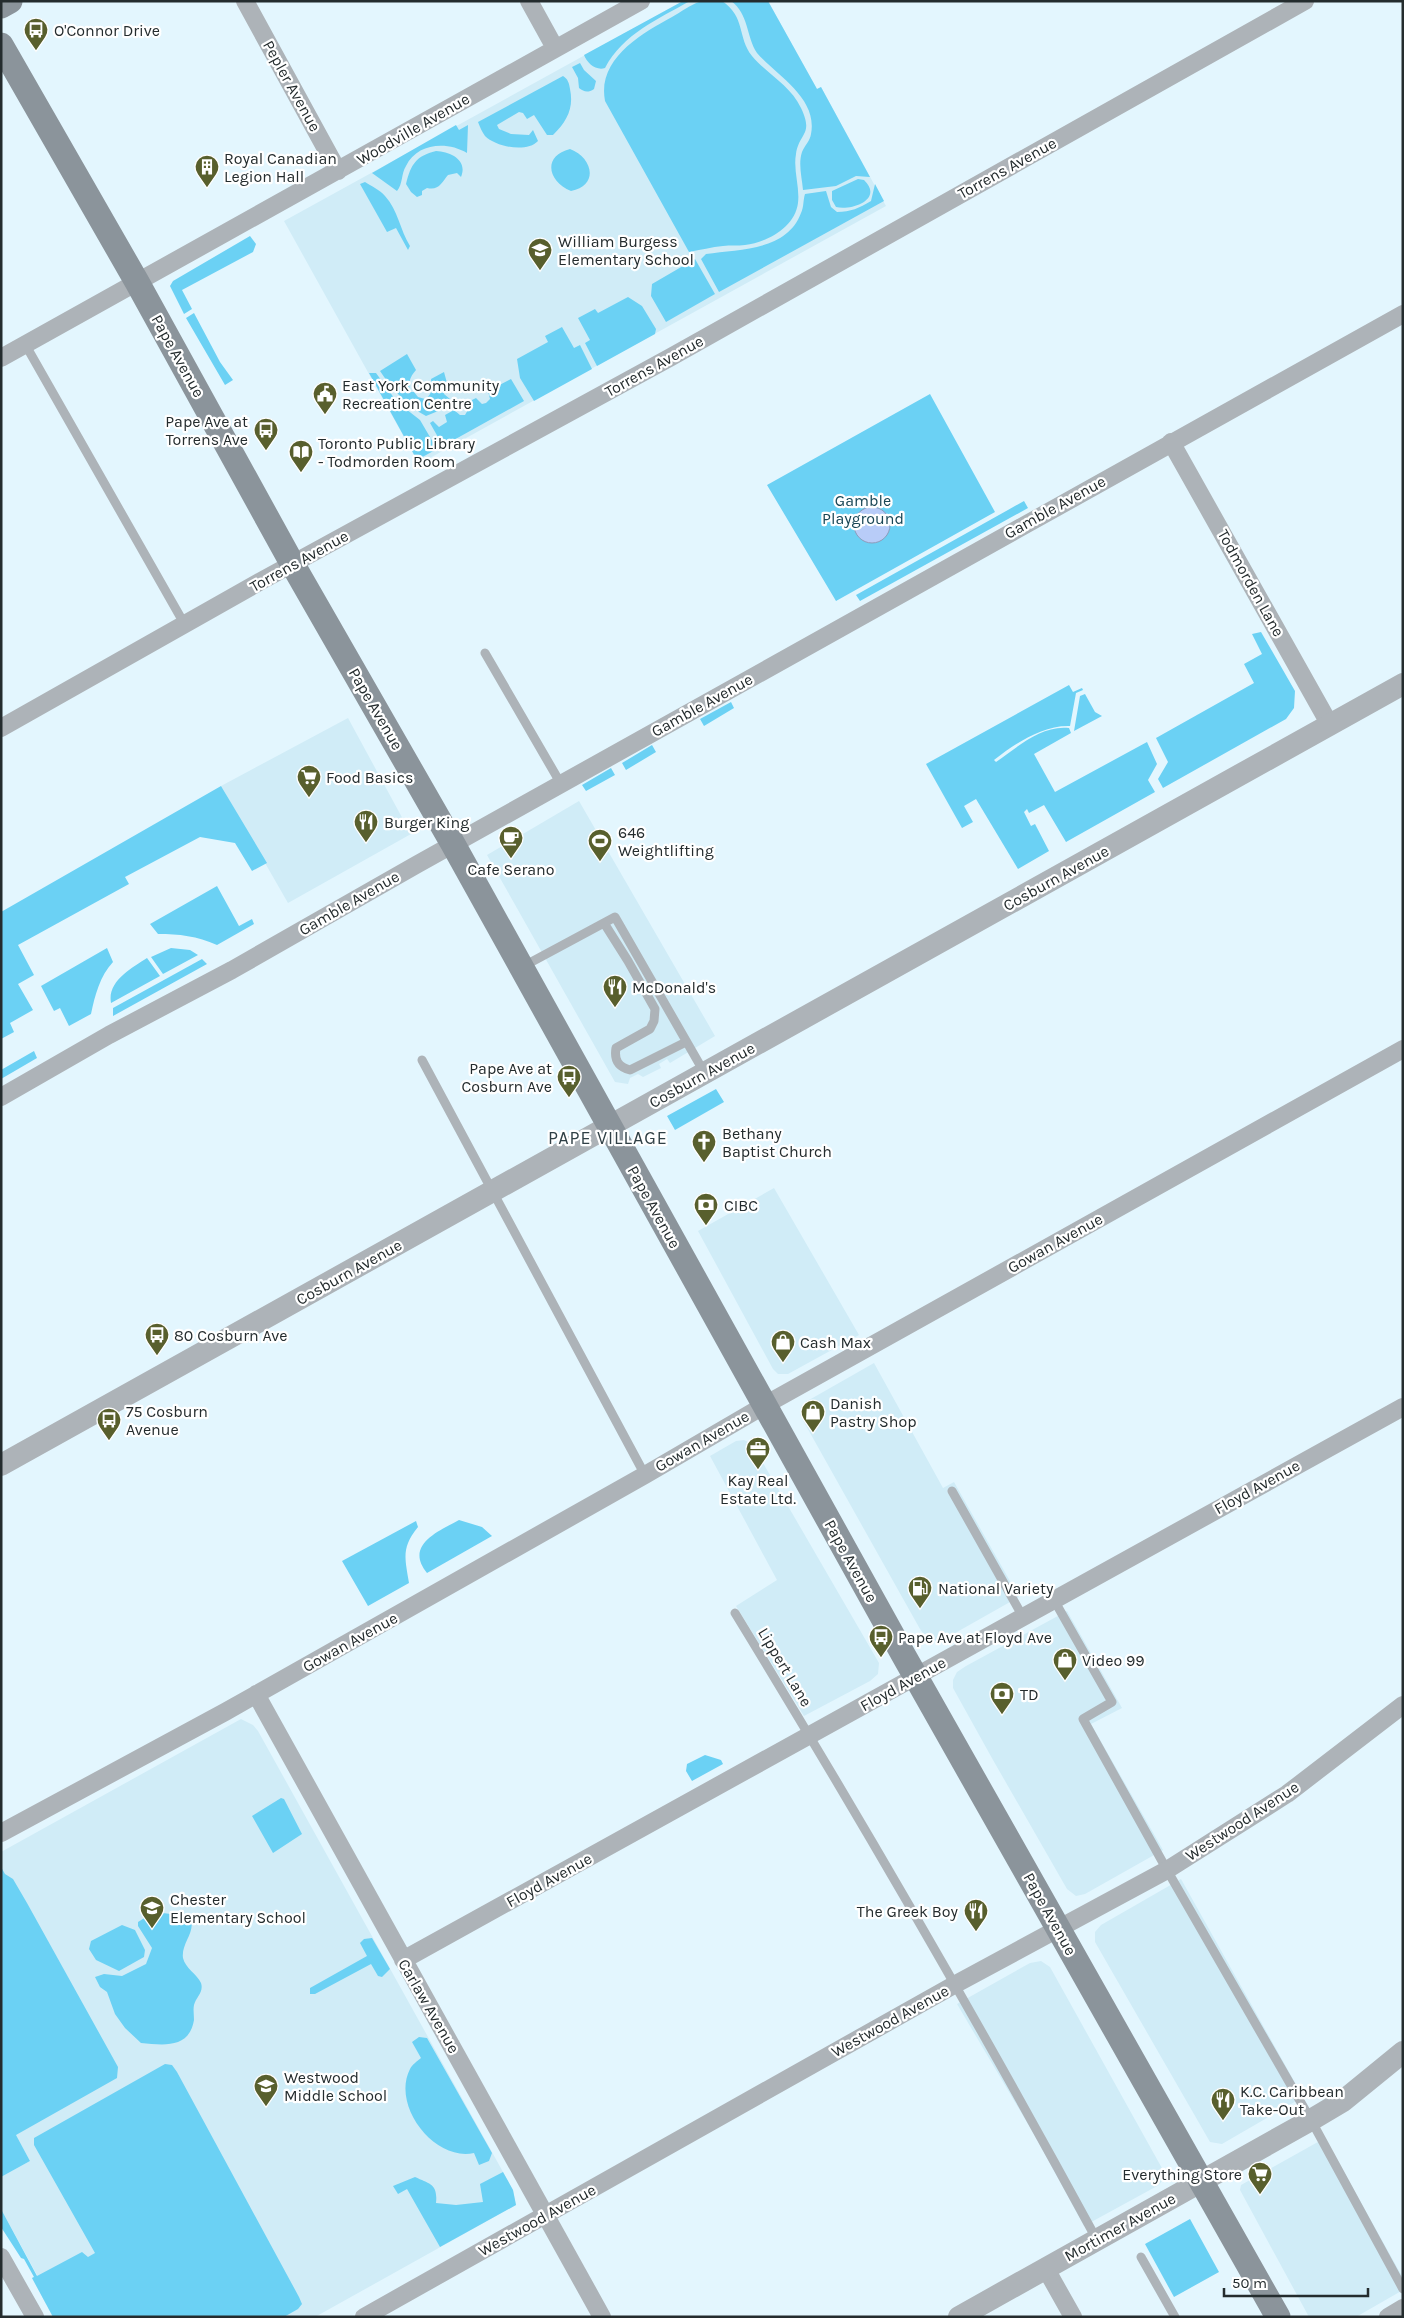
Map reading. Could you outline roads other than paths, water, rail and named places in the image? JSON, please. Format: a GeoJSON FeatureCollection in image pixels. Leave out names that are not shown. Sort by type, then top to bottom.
{"type":"FeatureCollection","features":[{"type":"Feature","properties":{"kind":"main road"},"geometry":{"type":"LineString","coordinates":[[1,6],[10,1]]}},
{"type":"Feature","properties":{"kind":"main road","name":"Pape Avenue"},"geometry":{"type":"LineString","coordinates":[[1,45],[137,282],[293,565],[454,844],[916,1677],[1278,2317]]}},
{"type":"Feature","properties":{"kind":"street","name":"Pepler Avenue"},"geometry":{"type":"LineString","coordinates":[[245,1],[338,171]]}},
{"type":"Feature","properties":{"kind":"street"},"geometry":{"type":"LineString","coordinates":[[529,1],[556,48]]}},
{"type":"Feature","properties":{"kind":"street","name":"Woodville Avenue"},"geometry":{"type":"LineString","coordinates":[[1,358],[641,1]]}},
{"type":"Feature","properties":{"kind":"street","name":"Torrens Avenue"},"geometry":{"type":"LineString","coordinates":[[1,728],[671,357],[1305,1]]}},
{"type":"Feature","properties":{"kind":"street","name":"Gamble Avenue"},"geometry":{"type":"LineString","coordinates":[[1,1097],[109,1035],[232,970],[1171,442],[1403,314]]}},
{"type":"Feature","properties":{"kind":"street","name":"Todmorden Lane"},"geometry":{"type":"LineString","coordinates":[[1171,442],[1330,725]]}},
{"type":"Feature","properties":{"kind":"street","name":"Cosburn Avenue"},"geometry":{"type":"LineString","coordinates":[[1,1465],[493,1192],[704,1072],[747,1050],[1330,725],[1399,689]]}},
{"type":"Feature","properties":{"kind":"street","name":"Gowan Avenue"},"geometry":{"type":"LineString","coordinates":[[1,1832],[256,1694],[645,1475],[765,1405],[1403,1049]]}},
{"type":"Feature","properties":{"kind":"street","name":"Floyd Avenue"},"geometry":{"type":"LineString","coordinates":[[403,1960],[1403,1407]]}},
{"type":"Feature","properties":{"kind":"street","name":"Carlaw Avenue"},"geometry":{"type":"LineString","coordinates":[[256,1694],[602,2317]]}},
{"type":"Feature","properties":{"kind":"street","name":"Westwood Avenue"},"geometry":{"type":"LineString","coordinates":[[364,2317],[954,1985],[1167,1870],[1287,1794],[1403,1704]]}},
{"type":"Feature","properties":{"kind":"street","name":"Mortimer Avenue"},"geometry":{"type":"LineString","coordinates":[[964,2316],[1343,2101],[1403,2052]]}},
{"type":"Feature","properties":{"kind":"street"},"geometry":{"type":"LineString","coordinates":[[2,2260],[35,2317]]}},
{"type":"Feature","properties":{"kind":"street"},"geometry":{"type":"LineString","coordinates":[[1046,2268],[1073,2317]]}},
{"type":"Feature","properties":{"kind":"street"},"geometry":{"type":"LineString","coordinates":[[1388,2317],[1403,2308]]}},
{"type":"Feature","properties":{"kind":"lane"},"geometry":{"type":"LineString","coordinates":[[25,344],[186,625]]}},
{"type":"Feature","properties":{"kind":"lane"},"geometry":{"type":"LineString","coordinates":[[485,653],[561,784]]}},
{"type":"Feature","properties":{"kind":"lane"},"geometry":{"type":"LineString","coordinates":[[522,968],[615,917],[704,1072]]}},
{"type":"Feature","properties":{"kind":"lane"},"geometry":{"type":"LineString","coordinates":[[604,923],[655,1009],[654,1021],[650,1029],[616,1048],[615,1056],[618,1063],[623,1068],[630,1070],[686,1042]]}},
{"type":"Feature","properties":{"kind":"lane"},"geometry":{"type":"LineString","coordinates":[[422,1060],[645,1475]]}},
{"type":"Feature","properties":{"kind":"lane"},"geometry":{"type":"LineString","coordinates":[[952,1491],[1023,1617]]}},
{"type":"Feature","properties":{"kind":"lane"},"geometry":{"type":"LineString","coordinates":[[1054,1600],[1112,1702],[1083,1718],[1167,1870],[1311,2120],[1403,2289]]}},
{"type":"Feature","properties":{"kind":"lane","name":"Lippert Lane"},"geometry":{"type":"LineString","coordinates":[[735,1613],[810,1736],[954,1985],[1097,2240]]}},
{"type":"Feature","properties":{"kind":"lane"},"geometry":{"type":"LineString","coordinates":[[1141,2257],[1175,2317]]}},
{"type":"Feature","properties":{"kind":"place","name":"O'Connor Drive"},"geometry":{"type":"Point","coordinates":[36,51]}},
{"type":"Feature","properties":{"kind":"place","name":"Royal Canadian Legion Hall"},"geometry":{"type":"Point","coordinates":[207,188]}},
{"type":"Feature","properties":{"kind":"place","name":"William Burgess Elementary School"},"geometry":{"type":"Point","coordinates":[540,271]}},
{"type":"Feature","properties":{"kind":"place","name":"East York Community Recreation Centre"},"geometry":{"type":"Point","coordinates":[325,415]}},
{"type":"Feature","properties":{"kind":"place","name":"Pape Ave at Torrens Ave"},"geometry":{"type":"Point","coordinates":[266,451]}},
{"type":"Feature","properties":{"kind":"place","name":"Toronto Public Library - Todmorden Room"},"geometry":{"type":"Point","coordinates":[301,473]}},
{"type":"Feature","properties":{"kind":"place","name":"Food Basics"},"geometry":{"type":"Point","coordinates":[309,798]}},
{"type":"Feature","properties":{"kind":"place","name":"Burger King"},"geometry":{"type":"Point","coordinates":[366,843]}},
{"type":"Feature","properties":{"kind":"place","name":"Cafe Serano"},"geometry":{"type":"Point","coordinates":[511,859]}},
{"type":"Feature","properties":{"kind":"place","name":"646 Weightlifting"},"geometry":{"type":"Point","coordinates":[600,862]}},
{"type":"Feature","properties":{"kind":"place","name":"McDonald's"},"geometry":{"type":"Point","coordinates":[615,1008]}},
{"type":"Feature","properties":{"kind":"place","name":"Pape Ave at Cosburn Ave"},"geometry":{"type":"Point","coordinates":[569,1098]}},
{"type":"Feature","properties":{"kind":"place","name":"Bethany Baptist Church"},"geometry":{"type":"Point","coordinates":[704,1163]}},
{"type":"Feature","properties":{"kind":"place","name":"CIBC"},"geometry":{"type":"Point","coordinates":[706,1226]}},
{"type":"Feature","properties":{"kind":"place","name":"80 Cosburn Ave"},"geometry":{"type":"Point","coordinates":[157,1356]}},
{"type":"Feature","properties":{"kind":"place","name":"Cash Max"},"geometry":{"type":"Point","coordinates":[783,1363]}},
{"type":"Feature","properties":{"kind":"place","name":"Danish Pastry Shop"},"geometry":{"type":"Point","coordinates":[813,1433]}},
{"type":"Feature","properties":{"kind":"place","name":"75 Cosburn Avenue"},"geometry":{"type":"Point","coordinates":[109,1441]}},
{"type":"Feature","properties":{"kind":"place","name":"Kay Real Estate Ltd."},"geometry":{"type":"Point","coordinates":[758,1470]}},
{"type":"Feature","properties":{"kind":"place","name":"National Variety"},"geometry":{"type":"Point","coordinates":[920,1609]}},
{"type":"Feature","properties":{"kind":"place","name":"Pape Ave at Floyd Ave"},"geometry":{"type":"Point","coordinates":[881,1658]}},
{"type":"Feature","properties":{"kind":"place","name":"Video 99"},"geometry":{"type":"Point","coordinates":[1065,1681]}},
{"type":"Feature","properties":{"kind":"place","name":"TD"},"geometry":{"type":"Point","coordinates":[1002,1715]}},
{"type":"Feature","properties":{"kind":"place","name":"Chester Elementary School"},"geometry":{"type":"Point","coordinates":[152,1929]}},
{"type":"Feature","properties":{"kind":"place","name":"The Greek Boy"},"geometry":{"type":"Point","coordinates":[976,1932]}},
{"type":"Feature","properties":{"kind":"place","name":"Westwood Middle School"},"geometry":{"type":"Point","coordinates":[266,2107]}},
{"type":"Feature","properties":{"kind":"place","name":"K.C. Caribbean Take-Out"},"geometry":{"type":"Point","coordinates":[1223,2121]}},
{"type":"Feature","properties":{"kind":"place","name":"Everything Store"},"geometry":{"type":"Point","coordinates":[1260,2195]}},
{"type":"Feature","properties":{"kind":"district","name":"PAPE VILLAGE"},"geometry":{"type":"Point","coordinates":[608,1138]}},
{"type":"Feature","properties":{"kind":"park label","name":"Gamble Playground"},"geometry":{"type":"Point","coordinates":[863,509]}}]}
